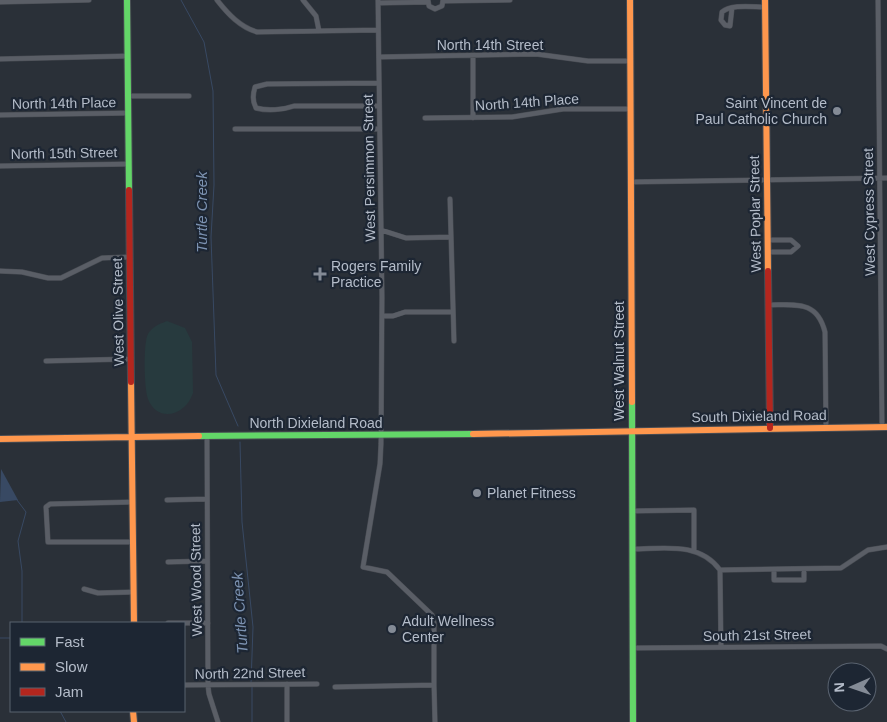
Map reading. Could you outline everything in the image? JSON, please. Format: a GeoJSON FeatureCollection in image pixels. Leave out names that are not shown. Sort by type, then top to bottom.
{"type":"FeatureCollection","features":[{"type":"Feature","properties":{"kind":"main road","name":"West Olive Street"},"geometry":{"type":"LineString","coordinates":[[127,0],[134,622]]}},
{"type":"Feature","properties":{"kind":"main road","name":"West Walnut Street"},"geometry":{"type":"LineString","coordinates":[[630,0],[633,722]]}},
{"type":"Feature","properties":{"kind":"main road","name":"West Poplar Street"},"geometry":{"type":"LineString","coordinates":[[764,4],[770,428]]}},
{"type":"Feature","properties":{"kind":"main road","name":"South Dixieland Road"},"geometry":{"type":"LineString","coordinates":[[632,432],[885,425]]}},
{"type":"Feature","properties":{"kind":"main road","name":"North Dixieland Road"},"geometry":{"type":"LineString","coordinates":[[0,439],[132,436],[380,436],[632,432]]}},
{"type":"Feature","properties":{"kind":"street"},"geometry":{"type":"LineString","coordinates":[[0,2],[89,0]]}},
{"type":"Feature","properties":{"kind":"street"},"geometry":{"type":"LineString","coordinates":[[217,0],[232,17],[247,29],[256,32],[378,30]]}},
{"type":"Feature","properties":{"kind":"street"},"geometry":{"type":"LineString","coordinates":[[303,0],[316,16],[319,31]]}},
{"type":"Feature","properties":{"kind":"street"},"geometry":{"type":"LineString","coordinates":[[378,1],[428,1],[431,8],[436,10],[440,8],[443,1],[510,0]]}},
{"type":"Feature","properties":{"kind":"street","name":"West Cypress Street"},"geometry":{"type":"LineString","coordinates":[[878,0],[877,61],[884,178],[885,425]]}},
{"type":"Feature","properties":{"kind":"street","name":"West Persimmon Street"},"geometry":{"type":"LineString","coordinates":[[378,1],[380,57],[378,130],[382,316],[380,464],[363,567],[387,572],[432,615],[434,623],[434,685]]}},
{"type":"Feature","properties":{"kind":"street"},"geometry":{"type":"LineString","coordinates":[[732,8],[764,4]]}},
{"type":"Feature","properties":{"kind":"street","name":"North 14th Street"},"geometry":{"type":"LineString","coordinates":[[380,57],[536,54],[588,61],[630,62]]}},
{"type":"Feature","properties":{"kind":"street"},"geometry":{"type":"LineString","coordinates":[[0,58],[128,56]]}},
{"type":"Feature","properties":{"kind":"street"},"geometry":{"type":"LineString","coordinates":[[473,56],[473,118]]}},
{"type":"Feature","properties":{"kind":"street"},"geometry":{"type":"LineString","coordinates":[[379,83],[267,84],[255,87],[253,94],[253,103],[256,108],[262,110],[287,109],[294,106],[379,106]]}},
{"type":"Feature","properties":{"kind":"street","name":"North 14th Place"},"geometry":{"type":"LineString","coordinates":[[128,96],[189,96]]}},
{"type":"Feature","properties":{"kind":"street","name":"North 14th Place"},"geometry":{"type":"LineString","coordinates":[[425,118],[512,117],[563,109],[630,109]]}},
{"type":"Feature","properties":{"kind":"street","name":"North 14th Place"},"geometry":{"type":"LineString","coordinates":[[0,115],[128,113]]}},
{"type":"Feature","properties":{"kind":"street"},"geometry":{"type":"LineString","coordinates":[[235,129],[378,130]]}},
{"type":"Feature","properties":{"kind":"street","name":"North 15th Street"},"geometry":{"type":"LineString","coordinates":[[0,166],[129,164]]}},
{"type":"Feature","properties":{"kind":"street"},"geometry":{"type":"LineString","coordinates":[[630,182],[884,178]]}},
{"type":"Feature","properties":{"kind":"street"},"geometry":{"type":"LineString","coordinates":[[450,199],[454,341]]}},
{"type":"Feature","properties":{"kind":"street"},"geometry":{"type":"LineString","coordinates":[[381,230],[406,238],[451,237]]}},
{"type":"Feature","properties":{"kind":"street"},"geometry":{"type":"LineString","coordinates":[[768,240],[791,240],[798,246],[791,252],[768,252]]}},
{"type":"Feature","properties":{"kind":"street"},"geometry":{"type":"LineString","coordinates":[[0,271],[22,272],[48,278],[61,278],[102,258],[129,257]]}},
{"type":"Feature","properties":{"kind":"street"},"geometry":{"type":"LineString","coordinates":[[768,305],[800,305],[811,308],[820,318],[825,332],[826,427]]}},
{"type":"Feature","properties":{"kind":"street"},"geometry":{"type":"LineString","coordinates":[[382,316],[393,316],[405,312],[453,312]]}},
{"type":"Feature","properties":{"kind":"street"},"geometry":{"type":"LineString","coordinates":[[46,361],[131,359]]}},
{"type":"Feature","properties":{"kind":"street","name":"West Wood Street"},"geometry":{"type":"LineString","coordinates":[[208,436],[206,499],[208,686],[218,722]]}},
{"type":"Feature","properties":{"kind":"street"},"geometry":{"type":"LineString","coordinates":[[167,500],[206,499]]}},
{"type":"Feature","properties":{"kind":"street"},"geometry":{"type":"LineString","coordinates":[[132,542],[52,543],[46,541],[46,507],[50,504],[133,502]]}},
{"type":"Feature","properties":{"kind":"street"},"geometry":{"type":"LineString","coordinates":[[632,511],[694,510],[694,550]]}},
{"type":"Feature","properties":{"kind":"street"},"geometry":{"type":"LineString","coordinates":[[632,549],[694,550],[704,555],[720,570],[804,570],[841,568],[868,550],[887,547]]}},
{"type":"Feature","properties":{"kind":"street"},"geometry":{"type":"LineString","coordinates":[[168,562],[207,561]]}},
{"type":"Feature","properties":{"kind":"street"},"geometry":{"type":"LineString","coordinates":[[720,570],[721,647]]}},
{"type":"Feature","properties":{"kind":"street"},"geometry":{"type":"LineString","coordinates":[[774,570],[774,580],[804,580],[804,570]]}},
{"type":"Feature","properties":{"kind":"street"},"geometry":{"type":"LineString","coordinates":[[84,588],[98,593],[134,592]]}},
{"type":"Feature","properties":{"kind":"street"},"geometry":{"type":"LineString","coordinates":[[185,623],[208,623]]}},
{"type":"Feature","properties":{"kind":"street","name":"South 21st Street"},"geometry":{"type":"LineString","coordinates":[[633,648],[881,646],[887,649]]}},
{"type":"Feature","properties":{"kind":"street"},"geometry":{"type":"LineString","coordinates":[[287,684],[287,722]]}},
{"type":"Feature","properties":{"kind":"street","name":"North 22nd Street"},"geometry":{"type":"LineString","coordinates":[[185,685],[316,684]]}},
{"type":"Feature","properties":{"kind":"street"},"geometry":{"type":"LineString","coordinates":[[335,687],[434,685],[435,722]]}},
{"type":"Feature","properties":{"kind":"green space"},"geometry":{"type":"Polygon","coordinates":[[[167,321],[185,328],[192,342],[193,393],[184,407],[172,414],[158,412],[153,407],[148,399],[146,386],[146,339],[152,329],[167,321]]]}},
{"type":"Feature","properties":{"kind":"water"},"geometry":{"type":"Polygon","coordinates":[[[1,469],[18,500],[0,502],[1,469]]]}},
{"type":"Feature","properties":{"kind":"waterway","name":"Turtle Creek"},"geometry":{"type":"LineString","coordinates":[[181,0],[204,42],[213,91],[214,185],[211,237],[216,375],[238,426]]}},
{"type":"Feature","properties":{"kind":"waterway","name":"Turtle Creek"},"geometry":{"type":"LineString","coordinates":[[240,442],[242,522],[253,627],[251,683]]}},
{"type":"Feature","properties":{"kind":"waterway"},"geometry":{"type":"LineString","coordinates":[[17,500],[26,512],[18,541],[22,571],[22,622]]}},
{"type":"Feature","properties":{"kind":"waterway"},"geometry":{"type":"LineString","coordinates":[[0,638],[10,638]]}},
{"type":"Feature","properties":{"kind":"waterway","name":"Turtle Creek"},"geometry":{"type":"LineString","coordinates":[[252,687],[252,722]]}},
{"type":"Feature","properties":{"kind":"waterway"},"geometry":{"type":"LineString","coordinates":[[61,712],[66,722]]}},
{"type":"Feature","properties":{"kind":"traffic: fast"},"geometry":{"type":"LineString","coordinates":[[127,0],[129,190]]}},
{"type":"Feature","properties":{"kind":"traffic: fast"},"geometry":{"type":"LineString","coordinates":[[632,402],[633,722]]}},
{"type":"Feature","properties":{"kind":"traffic: fast"},"geometry":{"type":"LineString","coordinates":[[199,436],[473,434]]}},
{"type":"Feature","properties":{"kind":"traffic: slow"},"geometry":{"type":"LineString","coordinates":[[630,0],[632,402]]}},
{"type":"Feature","properties":{"kind":"traffic: slow"},"geometry":{"type":"LineString","coordinates":[[765,0],[768,271]]}},
{"type":"Feature","properties":{"kind":"traffic: slow"},"geometry":{"type":"LineString","coordinates":[[131,382],[134,622]]}},
{"type":"Feature","properties":{"kind":"traffic: slow"},"geometry":{"type":"LineString","coordinates":[[473,434],[887,427]]}},
{"type":"Feature","properties":{"kind":"traffic: slow"},"geometry":{"type":"LineString","coordinates":[[0,439],[199,436]]}},
{"type":"Feature","properties":{"kind":"traffic: slow"},"geometry":{"type":"LineString","coordinates":[[133,712],[134,722]]}},
{"type":"Feature","properties":{"kind":"traffic: jam"},"geometry":{"type":"LineString","coordinates":[[129,190],[131,382]]}},
{"type":"Feature","properties":{"kind":"traffic: jam"},"geometry":{"type":"LineString","coordinates":[[768,271],[770,428]]}},
{"type":"Feature","properties":{"kind":"place","name":"Saint Vincent de Paul Catholic Church"},"geometry":{"type":"Point","coordinates":[837,111]}},
{"type":"Feature","properties":{"kind":"place","name":"Rogers Family Practice"},"geometry":{"type":"Point","coordinates":[320,274]}},
{"type":"Feature","properties":{"kind":"place","name":"Planet Fitness"},"geometry":{"type":"Point","coordinates":[477,493]}},
{"type":"Feature","properties":{"kind":"place","name":"Adult Wellness Center"},"geometry":{"type":"Point","coordinates":[392,629]}}]}
